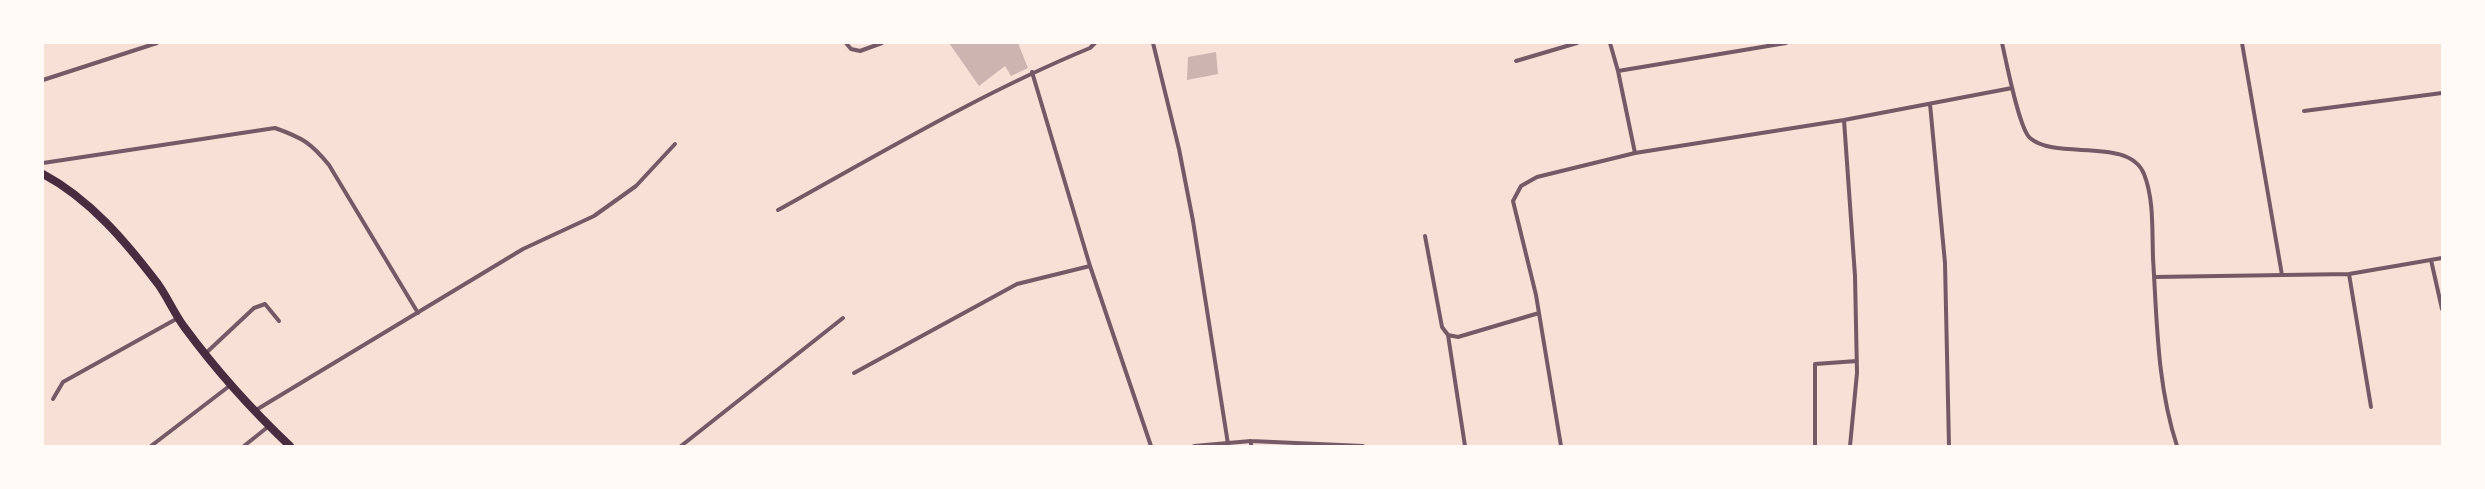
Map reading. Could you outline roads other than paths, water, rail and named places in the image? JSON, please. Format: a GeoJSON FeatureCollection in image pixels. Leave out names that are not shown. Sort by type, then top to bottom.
{"type":"FeatureCollection","features":[{"type":"Feature","properties":{"kind":"main road"},"geometry":{"type":"LineString","coordinates":[[43,174],[65,186],[109,225],[159,285],[178,317],[206,353],[232,384],[290,446]]}},
{"type":"Feature","properties":{"kind":"street"},"geometry":{"type":"LineString","coordinates":[[43,80],[157,43]]}},
{"type":"Feature","properties":{"kind":"street"},"geometry":{"type":"LineString","coordinates":[[846,43],[851,49],[860,50],[882,43]]}},
{"type":"Feature","properties":{"kind":"street"},"geometry":{"type":"LineString","coordinates":[[778,210],[936,121],[1032,72],[1090,48],[1095,43]]}},
{"type":"Feature","properties":{"kind":"street"},"geometry":{"type":"LineString","coordinates":[[1153,43],[1179,149],[1193,222],[1228,444]]}},
{"type":"Feature","properties":{"kind":"street"},"geometry":{"type":"LineString","coordinates":[[1516,61],[1577,43]]}},
{"type":"Feature","properties":{"kind":"street"},"geometry":{"type":"LineString","coordinates":[[1610,43],[1618,71],[1634,153]]}},
{"type":"Feature","properties":{"kind":"street"},"geometry":{"type":"LineString","coordinates":[[1618,71],[1786,43]]}},
{"type":"Feature","properties":{"kind":"street"},"geometry":{"type":"LineString","coordinates":[[2002,43],[2012,88],[2029,138],[2042,144],[2117,154],[2134,159],[2143,172],[2148,190],[2159,360],[2164,399],[2177,446]]}},
{"type":"Feature","properties":{"kind":"street"},"geometry":{"type":"LineString","coordinates":[[2242,43],[2282,275]]}},
{"type":"Feature","properties":{"kind":"street"},"geometry":{"type":"LineString","coordinates":[[1032,72],[1090,266],[1151,446]]}},
{"type":"Feature","properties":{"kind":"street"},"geometry":{"type":"LineString","coordinates":[[1561,446],[1529,258],[1513,201],[1521,186],[1537,177],[1634,153],[1844,120],[2012,88]]}},
{"type":"Feature","properties":{"kind":"street"},"geometry":{"type":"LineString","coordinates":[[2304,111],[2442,93]]}},
{"type":"Feature","properties":{"kind":"street"},"geometry":{"type":"LineString","coordinates":[[1930,104],[1944,263],[1949,446]]}},
{"type":"Feature","properties":{"kind":"street"},"geometry":{"type":"LineString","coordinates":[[1844,120],[1855,276],[1856,360],[1850,446]]}},
{"type":"Feature","properties":{"kind":"street"},"geometry":{"type":"LineString","coordinates":[[43,163],[276,128],[296,135],[313,146],[329,166],[418,313]]}},
{"type":"Feature","properties":{"kind":"street"},"geometry":{"type":"LineString","coordinates":[[256,410],[523,249],[594,216],[636,186],[675,144]]}},
{"type":"Feature","properties":{"kind":"street"},"geometry":{"type":"LineString","coordinates":[[1425,236],[1442,327],[1448,335],[1465,446]]}},
{"type":"Feature","properties":{"kind":"street"},"geometry":{"type":"LineString","coordinates":[[2154,277],[2349,274],[2442,258]]}},
{"type":"Feature","properties":{"kind":"street"},"geometry":{"type":"LineString","coordinates":[[2431,260],[2442,308]]}},
{"type":"Feature","properties":{"kind":"street"},"geometry":{"type":"LineString","coordinates":[[854,373],[1017,284],[1090,266]]}},
{"type":"Feature","properties":{"kind":"street"},"geometry":{"type":"LineString","coordinates":[[2349,274],[2371,407]]}},
{"type":"Feature","properties":{"kind":"street"},"geometry":{"type":"LineString","coordinates":[[206,353],[254,308],[265,304],[278,321]]}},
{"type":"Feature","properties":{"kind":"street"},"geometry":{"type":"LineString","coordinates":[[1448,335],[1458,337],[1539,313]]}},
{"type":"Feature","properties":{"kind":"street"},"geometry":{"type":"LineString","coordinates":[[53,399],[63,382],[178,317]]}},
{"type":"Feature","properties":{"kind":"street"},"geometry":{"type":"LineString","coordinates":[[681,446],[843,318]]}},
{"type":"Feature","properties":{"kind":"street"},"geometry":{"type":"LineString","coordinates":[[1815,446],[1815,364],[1856,360]]}},
{"type":"Feature","properties":{"kind":"street"},"geometry":{"type":"LineString","coordinates":[[151,446],[232,384]]}},
{"type":"Feature","properties":{"kind":"street"},"geometry":{"type":"LineString","coordinates":[[244,446],[270,426]]}},
{"type":"Feature","properties":{"kind":"street"},"geometry":{"type":"LineString","coordinates":[[1194,446],[1228,444],[1363,446]]}}]}
